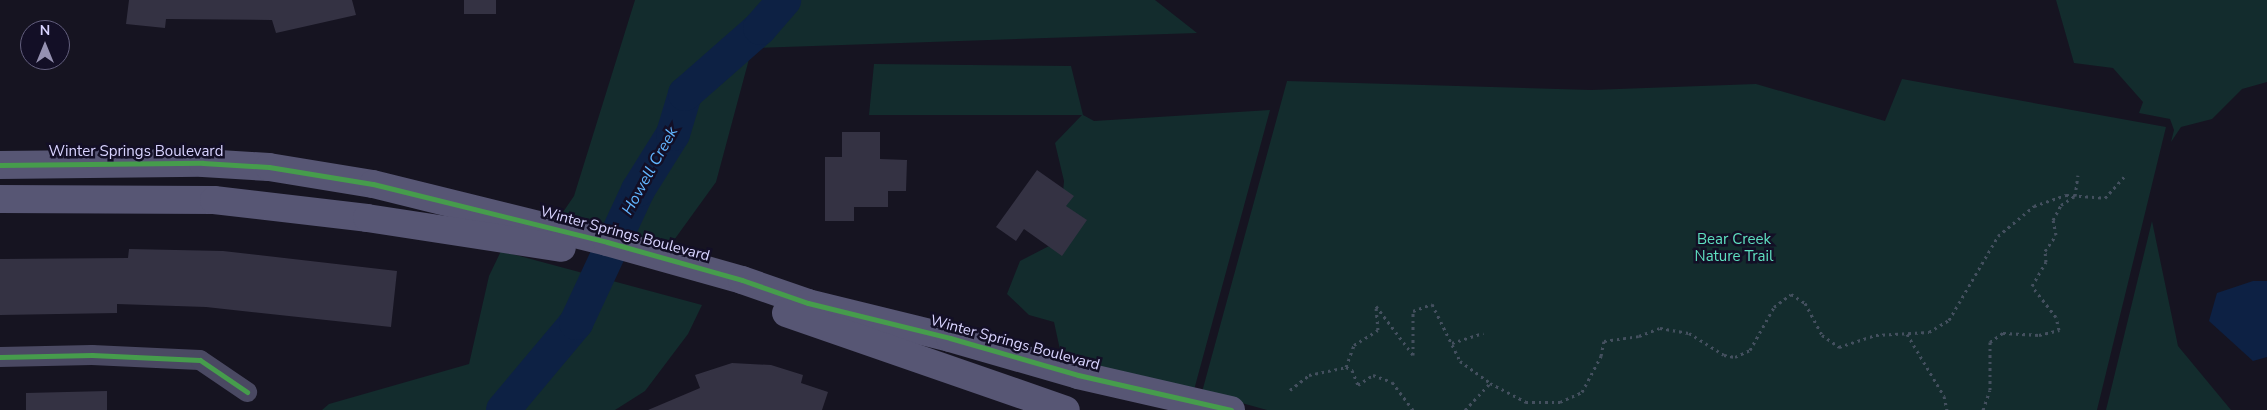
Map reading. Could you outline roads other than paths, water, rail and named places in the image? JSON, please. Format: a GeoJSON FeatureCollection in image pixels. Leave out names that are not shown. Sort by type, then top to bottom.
{"type":"FeatureCollection","features":[{"type":"Feature","properties":{"kind":"street","name":"Winter Springs Boulevard"},"geometry":{"type":"LineString","coordinates":[[0,165],[203,163],[317,172],[604,250],[950,338],[1078,375],[1231,410]]}},
{"type":"Feature","properties":{"kind":"street","name":"Winter Springs Boulevard"},"geometry":{"type":"LineString","coordinates":[[0,199],[214,200],[604,250]]}},
{"type":"Feature","properties":{"kind":"street","name":"Winter Springs Boulevard"},"geometry":{"type":"LineString","coordinates":[[678,269],[802,320],[1067,410]]}},
{"type":"Feature","properties":{"kind":"street"},"geometry":{"type":"LineString","coordinates":[[0,356],[200,360],[247,392]]}},
{"type":"Feature","properties":{"kind":"street"},"geometry":{"type":"LineString","coordinates":[[1067,410],[1078,375]]}},
{"type":"Feature","properties":{"kind":"water"},"geometry":{"type":"Polygon","coordinates":[[[2253,281],[2267,281],[2267,357],[2253,361],[2209,321],[2217,293],[2253,281]]]}},
{"type":"Feature","properties":{"kind":"waterway","name":"Howell Creek"},"geometry":{"type":"LineString","coordinates":[[503,410],[576,323],[638,190],[673,134],[685,94],[760,28],[784,0]]}},
{"type":"Feature","properties":{"kind":"park label","name":"Bear Creek Nature Trail"},"geometry":{"type":"Point","coordinates":[1734,248]}}]}
